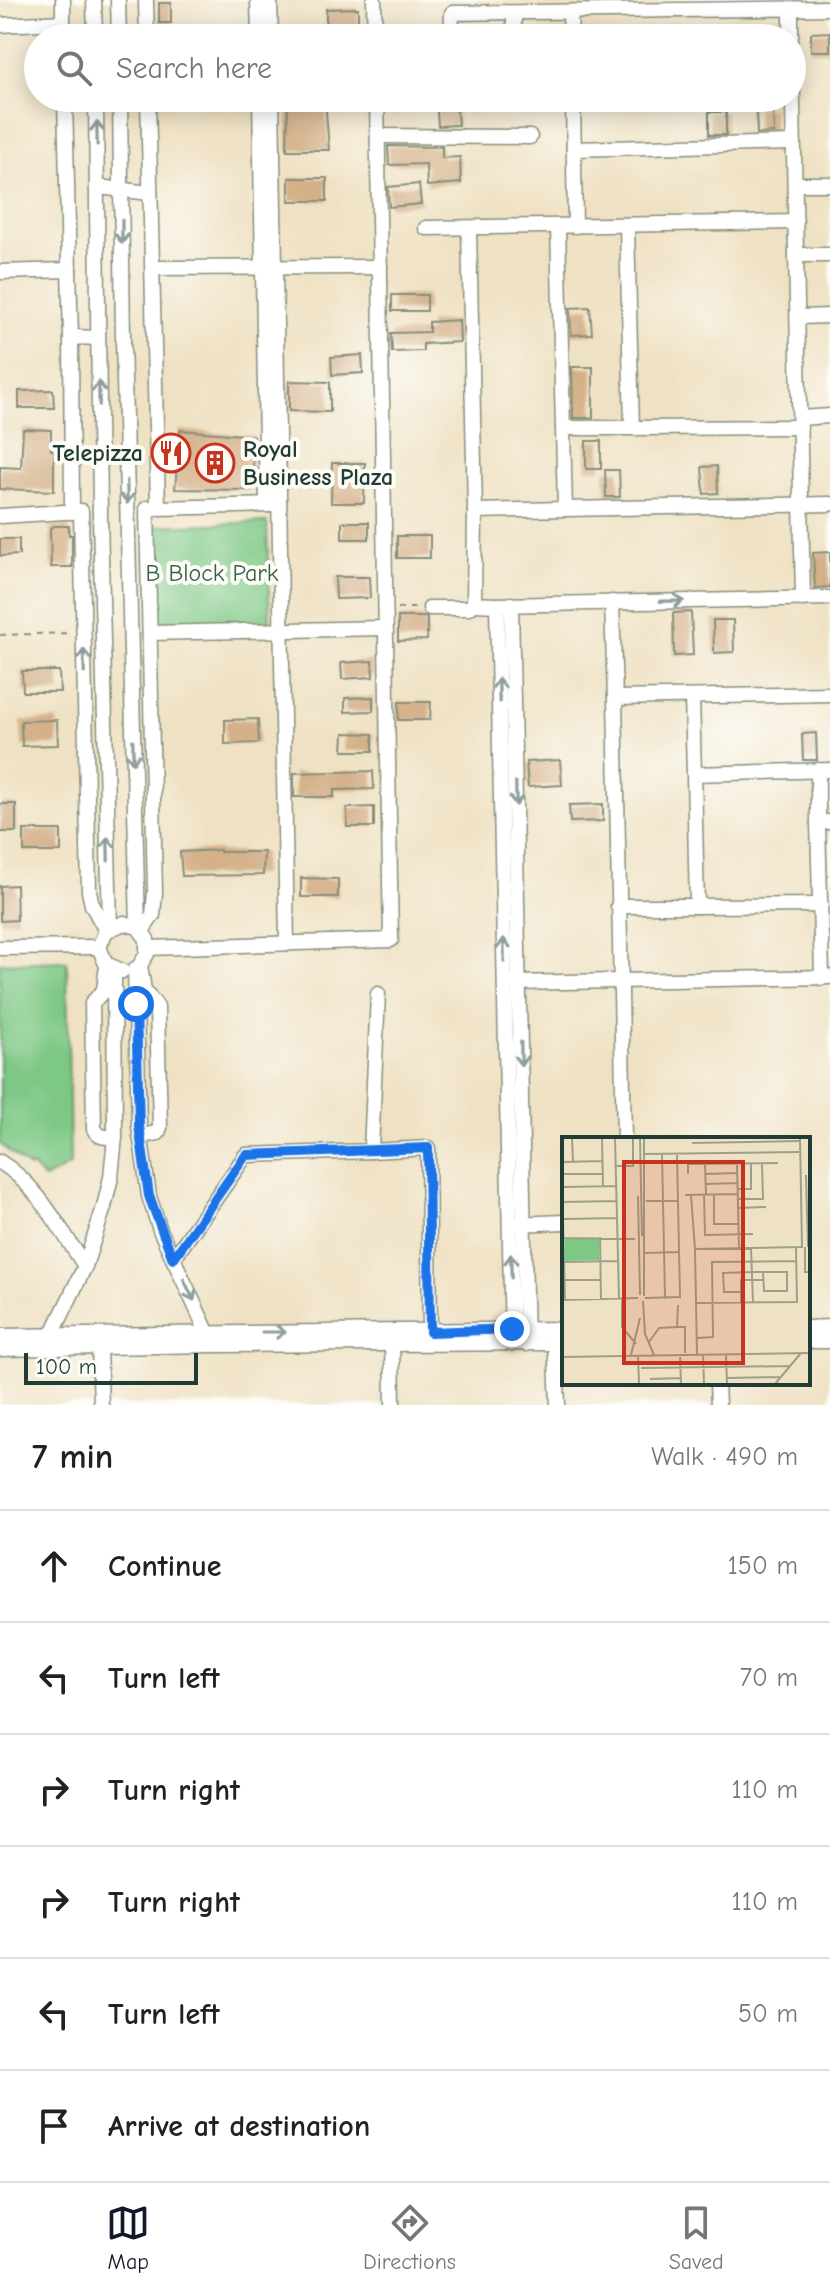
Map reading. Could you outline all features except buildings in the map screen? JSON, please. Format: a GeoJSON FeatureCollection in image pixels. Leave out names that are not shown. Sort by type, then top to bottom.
{"type":"FeatureCollection","features":[{"type":"Feature","properties":{"kind":"street"},"geometry":{"type":"LineString","coordinates":[[0,25],[63,22],[63,0]]}},
{"type":"Feature","properties":{"kind":"street"},"geometry":{"type":"LineString","coordinates":[[94,0],[95,24]]}},
{"type":"Feature","properties":{"kind":"street"},"geometry":{"type":"LineString","coordinates":[[118,0],[119,24]]}},
{"type":"Feature","properties":{"kind":"street"},"geometry":{"type":"LineString","coordinates":[[146,0],[147,24]]}},
{"type":"Feature","properties":{"kind":"street"},"geometry":{"type":"LineString","coordinates":[[258,0],[259,24]]}},
{"type":"Feature","properties":{"kind":"street"},"geometry":{"type":"LineString","coordinates":[[270,0],[271,24]]}},
{"type":"Feature","properties":{"kind":"street"},"geometry":{"type":"LineString","coordinates":[[374,0],[375,24]]}},
{"type":"Feature","properties":{"kind":"street"},"geometry":{"type":"LineString","coordinates":[[452,24],[452,13],[830,8]]}},
{"type":"Feature","properties":{"kind":"street"},"geometry":{"type":"LineString","coordinates":[[791,9],[791,24]]}},
{"type":"Feature","properties":{"kind":"street"},"geometry":{"type":"LineString","coordinates":[[570,12],[570,24]]}},
{"type":"Feature","properties":{"kind":"street"},"geometry":{"type":"LineString","coordinates":[[514,13],[514,24]]}},
{"type":"Feature","properties":{"kind":"street"},"geometry":{"type":"LineString","coordinates":[[65,112],[77,512],[84,633],[89,891],[92,905],[108,929]]}},
{"type":"Feature","properties":{"kind":"street"},"geometry":{"type":"LineString","coordinates":[[96,112],[108,929],[99,947]]}},
{"type":"Feature","properties":{"kind":"street"},"geometry":{"type":"LineString","coordinates":[[120,112],[123,340],[140,929],[148,948]]}},
{"type":"Feature","properties":{"kind":"street"},"geometry":{"type":"LineString","coordinates":[[148,112],[158,508]]}},
{"type":"Feature","properties":{"kind":"street"},"geometry":{"type":"LineString","coordinates":[[261,112],[269,268]]}},
{"type":"Feature","properties":{"kind":"street"},"geometry":{"type":"LineString","coordinates":[[272,112],[269,268],[272,505],[280,631],[287,943]]}},
{"type":"Feature","properties":{"kind":"street"},"geometry":{"type":"LineString","coordinates":[[148,948],[391,940],[377,112]]}},
{"type":"Feature","properties":{"kind":"street"},"geometry":{"type":"LineString","coordinates":[[573,112],[575,226]]}},
{"type":"Feature","properties":{"kind":"street"},"geometry":{"type":"LineString","coordinates":[[793,112],[803,599]]}},
{"type":"Feature","properties":{"kind":"street"},"geometry":{"type":"LineString","coordinates":[[378,136],[530,137]]}},
{"type":"Feature","properties":{"kind":"street"},"geometry":{"type":"LineString","coordinates":[[574,149],[794,143]]}},
{"type":"Feature","properties":{"kind":"street"},"geometry":{"type":"LineString","coordinates":[[795,184],[830,184]]}},
{"type":"Feature","properties":{"kind":"street"},"geometry":{"type":"LineString","coordinates":[[98,187],[150,193]]}},
{"type":"Feature","properties":{"kind":"street"},"geometry":{"type":"LineString","coordinates":[[426,228],[796,222]]}},
{"type":"Feature","properties":{"kind":"street"},"geometry":{"type":"LineString","coordinates":[[558,226],[565,509]]}},
{"type":"Feature","properties":{"kind":"street"},"geometry":{"type":"LineString","coordinates":[[627,226],[632,428]]}},
{"type":"Feature","properties":{"kind":"street"},"geometry":{"type":"LineString","coordinates":[[469,228],[474,604]]}},
{"type":"Feature","properties":{"kind":"street"},"geometry":{"type":"LineString","coordinates":[[796,255],[830,255]]}},
{"type":"Feature","properties":{"kind":"street"},"geometry":{"type":"LineString","coordinates":[[153,268],[380,267]]}},
{"type":"Feature","properties":{"kind":"street"},"geometry":{"type":"LineString","coordinates":[[0,272],[69,270]]}},
{"type":"Feature","properties":{"kind":"street"},"geometry":{"type":"LineString","coordinates":[[798,317],[830,316]]}},
{"type":"Feature","properties":{"kind":"street"},"geometry":{"type":"LineString","coordinates":[[71,337],[98,338]]}},
{"type":"Feature","properties":{"kind":"street"},"geometry":{"type":"LineString","coordinates":[[123,340],[153,339]]}},
{"type":"Feature","properties":{"kind":"street"},"geometry":{"type":"LineString","coordinates":[[563,428],[800,422],[830,416]]}},
{"type":"Feature","properties":{"kind":"street"},"geometry":{"type":"LineString","coordinates":[[475,511],[830,504]]}},
{"type":"Feature","properties":{"kind":"street"},"geometry":{"type":"LineString","coordinates":[[140,929],[153,915],[155,907],[147,508],[272,505]]}},
{"type":"Feature","properties":{"kind":"street"},"geometry":{"type":"LineString","coordinates":[[0,516],[77,512]]}},
{"type":"Feature","properties":{"kind":"street"},"geometry":{"type":"LineString","coordinates":[[101,568],[129,569]]}},
{"type":"Feature","properties":{"kind":"street"},"geometry":{"type":"LineString","coordinates":[[430,608],[469,608],[474,604],[830,598]]}},
{"type":"Feature","properties":{"kind":"street"},"geometry":{"type":"LineString","coordinates":[[612,602],[624,1137]]}},
{"type":"Feature","properties":{"kind":"street"},"geometry":{"type":"LineString","coordinates":[[504,604],[520,983],[519,1336]]}},
{"type":"Feature","properties":{"kind":"street"},"geometry":{"type":"LineString","coordinates":[[504,604],[504,983],[518,1224]]}},
{"type":"Feature","properties":{"kind":"street"},"geometry":{"type":"LineString","coordinates":[[150,633],[384,628]]}},
{"type":"Feature","properties":{"kind":"street"},"geometry":{"type":"LineString","coordinates":[[615,698],[830,694]]}},
{"type":"Feature","properties":{"kind":"street"},"geometry":{"type":"LineString","coordinates":[[692,697],[697,906]]}},
{"type":"Feature","properties":{"kind":"street"},"geometry":{"type":"LineString","coordinates":[[504,983],[826,978],[821,905],[824,770],[694,774]]}},
{"type":"Feature","properties":{"kind":"street"},"geometry":{"type":"LineString","coordinates":[[618,906],[821,905]]}},
{"type":"Feature","properties":{"kind":"street"},"geometry":{"type":"LineString","coordinates":[[108,929],[124,923],[140,929]]}},
{"type":"Feature","properties":{"kind":"street"},"geometry":{"type":"LineString","coordinates":[[0,948],[99,947]]}},
{"type":"Feature","properties":{"kind":"street"},"geometry":{"type":"LineString","coordinates":[[52,1341],[85,1266],[104,1207],[115,1137],[110,967],[99,947]]}},
{"type":"Feature","properties":{"kind":"street"},"geometry":{"type":"LineString","coordinates":[[148,948],[138,967],[140,1136],[149,1196],[173,1259],[210,1339]]}},
{"type":"Feature","properties":{"kind":"street"},"geometry":{"type":"LineString","coordinates":[[110,967],[128,971],[138,967]]}},
{"type":"Feature","properties":{"kind":"street"},"geometry":{"type":"LineString","coordinates":[[110,967],[104,990],[92,1003],[94,1129],[97,1135],[115,1137]]}},
{"type":"Feature","properties":{"kind":"street"},"geometry":{"type":"LineString","coordinates":[[138,967],[144,990],[157,1007],[160,1127],[158,1133],[140,1136]]}},
{"type":"Feature","properties":{"kind":"street"},"geometry":{"type":"LineString","coordinates":[[371,1151],[378,994]]}},
{"type":"Feature","properties":{"kind":"street"},"geometry":{"type":"LineString","coordinates":[[173,1259],[246,1155],[428,1148],[430,1332]]}},
{"type":"Feature","properties":{"kind":"street"},"geometry":{"type":"LineString","coordinates":[[0,1162],[32,1190],[85,1266]]}},
{"type":"Feature","properties":{"kind":"street"},"geometry":{"type":"LineString","coordinates":[[518,1224],[562,1222]]}},
{"type":"Feature","properties":{"kind":"street"},"geometry":{"type":"LineString","coordinates":[[810,1328],[830,1327]]}},
{"type":"Feature","properties":{"kind":"street"},"geometry":{"type":"LineString","coordinates":[[392,1338],[430,1332],[519,1336]]}},
{"type":"Feature","properties":{"kind":"street"},"geometry":{"type":"LineString","coordinates":[[0,1336],[99,1347],[210,1339]]}},
{"type":"Feature","properties":{"kind":"street"},"geometry":{"type":"LineString","coordinates":[[0,1349],[52,1341],[560,1336],[558,1405]]}},
{"type":"Feature","properties":{"kind":"street"},"geometry":{"type":"LineString","coordinates":[[392,1338],[393,1405]]}},
{"type":"Feature","properties":{"kind":"street"},"geometry":{"type":"LineString","coordinates":[[99,1347],[101,1405]]}},
{"type":"Feature","properties":{"kind":"street"},"geometry":{"type":"LineString","coordinates":[[717,1385],[718,1405]]}},
{"type":"Feature","properties":{"kind":"path"},"geometry":{"type":"LineString","coordinates":[[384,608],[430,608]]}},
{"type":"Feature","properties":{"kind":"path"},"geometry":{"type":"LineString","coordinates":[[0,635],[84,633]]}},
{"type":"Feature","properties":{"kind":"green space","name":"B Block Park"},"geometry":{"type":"Polygon","coordinates":[[[267,522],[270,622],[157,624],[154,526],[267,522]]]}},
{"type":"Feature","properties":{"kind":"green space"},"geometry":{"type":"Polygon","coordinates":[[[67,961],[70,1165],[44,1179],[33,1167],[29,1168],[0,1144],[0,963],[67,961]]]}},
{"type":"Feature","properties":{"kind":"place","name":"Telepizza"},"geometry":{"type":"Point","coordinates":[171,453]}},
{"type":"Feature","properties":{"kind":"place","name":"Royal Business Plaza"},"geometry":{"type":"Point","coordinates":[215,463]}},
{"type":"Feature","properties":{"kind":"route"},"geometry":{"type":"LineString","coordinates":[[136,1004],[139,1126],[149,1196],[154,1216],[173,1259],[246,1155],[428,1148],[430,1332],[512,1329]]}}]}
